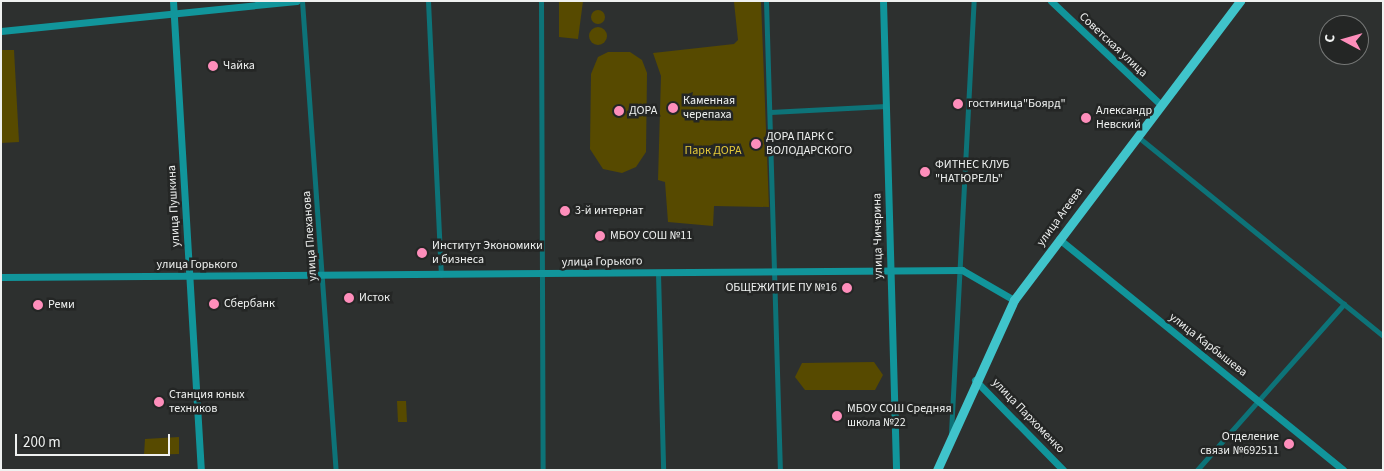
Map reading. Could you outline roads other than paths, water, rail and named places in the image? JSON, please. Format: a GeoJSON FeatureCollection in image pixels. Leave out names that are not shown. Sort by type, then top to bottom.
{"type":"FeatureCollection","features":[{"type":"Feature","properties":{"kind":"highway","name":"улица Агеева"},"geometry":{"type":"LineString","coordinates":[[937,470],[975,380],[1014,300],[1160,104],[1240,1]]}},
{"type":"Feature","properties":{"kind":"main road","name":"улица Пушкина"},"geometry":{"type":"LineString","coordinates":[[173,1],[201,470]]}},
{"type":"Feature","properties":{"kind":"main road"},"geometry":{"type":"LineString","coordinates":[[1,31],[296,1]]}},
{"type":"Feature","properties":{"kind":"main road","name":"улица Чичерина"},"geometry":{"type":"LineString","coordinates":[[883,1],[896,470]]}},
{"type":"Feature","properties":{"kind":"main road","name":"Советская улица"},"geometry":{"type":"LineString","coordinates":[[1051,1],[1160,104]]}},
{"type":"Feature","properties":{"kind":"main road","name":"улица Карбышева"},"geometry":{"type":"LineString","coordinates":[[1058,240],[1343,470]]}},
{"type":"Feature","properties":{"kind":"main road","name":"улица Горького"},"geometry":{"type":"LineString","coordinates":[[1,278],[962,270],[1014,300]]}},
{"type":"Feature","properties":{"kind":"main road","name":"улица Пархоменко"},"geometry":{"type":"LineString","coordinates":[[975,380],[1064,470]]}},
{"type":"Feature","properties":{"kind":"street","name":"улица Плеханова"},"geometry":{"type":"LineString","coordinates":[[302,1],[336,470]]}},
{"type":"Feature","properties":{"kind":"street"},"geometry":{"type":"LineString","coordinates":[[428,1],[441,275]]}},
{"type":"Feature","properties":{"kind":"street"},"geometry":{"type":"LineString","coordinates":[[541,1],[543,470]]}},
{"type":"Feature","properties":{"kind":"street"},"geometry":{"type":"LineString","coordinates":[[766,1],[776,272],[780,470]]}},
{"type":"Feature","properties":{"kind":"street"},"geometry":{"type":"LineString","coordinates":[[950,439],[962,270],[974,1]]}},
{"type":"Feature","properties":{"kind":"street"},"geometry":{"type":"LineString","coordinates":[[770,112],[886,106]]}},
{"type":"Feature","properties":{"kind":"street"},"geometry":{"type":"LineString","coordinates":[[1136,136],[1383,336]]}},
{"type":"Feature","properties":{"kind":"street"},"geometry":{"type":"LineString","coordinates":[[658,273],[663,470]]}},
{"type":"Feature","properties":{"kind":"street"},"geometry":{"type":"LineString","coordinates":[[1197,470],[1261,402],[1344,304]]}},
{"type":"Feature","properties":{"kind":"place","name":"Чайка"},"geometry":{"type":"Point","coordinates":[213,66]}},
{"type":"Feature","properties":{"kind":"place","name":"гостиница\"Боярд\""},"geometry":{"type":"Point","coordinates":[958,104]}},
{"type":"Feature","properties":{"kind":"place","name":"Каменная черепаха"},"geometry":{"type":"Point","coordinates":[673,108]}},
{"type":"Feature","properties":{"kind":"place","name":"ДОРА"},"geometry":{"type":"Point","coordinates":[619,111]}},
{"type":"Feature","properties":{"kind":"place","name":"Александр Невский"},"geometry":{"type":"Point","coordinates":[1086,118]}},
{"type":"Feature","properties":{"kind":"place","name":"ДОРА ПАРК С ВОЛОДАРСКОГО"},"geometry":{"type":"Point","coordinates":[756,144]}},
{"type":"Feature","properties":{"kind":"place","name":"ФИТНЕС КЛУБ \"НАТЮРЕЛЬ\""},"geometry":{"type":"Point","coordinates":[925,172]}},
{"type":"Feature","properties":{"kind":"place","name":"3-й интернат"},"geometry":{"type":"Point","coordinates":[565,211]}},
{"type":"Feature","properties":{"kind":"place","name":"МБОУ СОШ №11"},"geometry":{"type":"Point","coordinates":[600,236]}},
{"type":"Feature","properties":{"kind":"place","name":"Институт Экономики и бизнеса"},"geometry":{"type":"Point","coordinates":[422,253]}},
{"type":"Feature","properties":{"kind":"place","name":"ОБЩЕЖИТИЕ ПУ №16"},"geometry":{"type":"Point","coordinates":[847,288]}},
{"type":"Feature","properties":{"kind":"place","name":"Исток"},"geometry":{"type":"Point","coordinates":[349,298]}},
{"type":"Feature","properties":{"kind":"place","name":"Сбербанк"},"geometry":{"type":"Point","coordinates":[214,304]}},
{"type":"Feature","properties":{"kind":"place","name":"Реми"},"geometry":{"type":"Point","coordinates":[38,305]}},
{"type":"Feature","properties":{"kind":"place","name":"Станция юных техников"},"geometry":{"type":"Point","coordinates":[159,402]}},
{"type":"Feature","properties":{"kind":"place","name":"МБОУ СОШ Средняя школа №22"},"geometry":{"type":"Point","coordinates":[837,416]}},
{"type":"Feature","properties":{"kind":"place","name":"Отделение связи №692511"},"geometry":{"type":"Point","coordinates":[1289,444]}},
{"type":"Feature","properties":{"kind":"park label","name":"Парк ДОРА"},"geometry":{"type":"Point","coordinates":[713,151]}}]}
